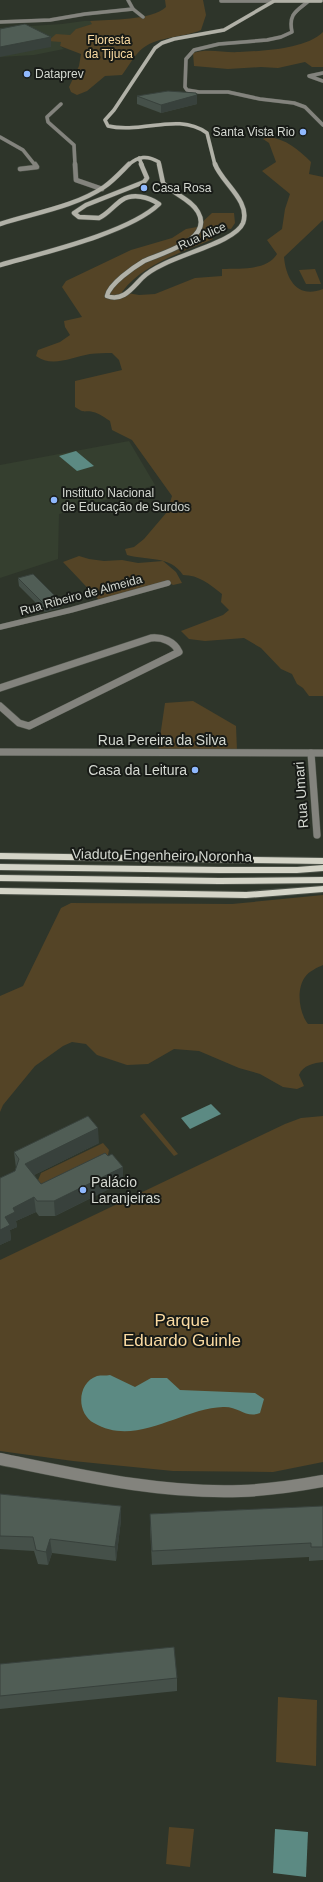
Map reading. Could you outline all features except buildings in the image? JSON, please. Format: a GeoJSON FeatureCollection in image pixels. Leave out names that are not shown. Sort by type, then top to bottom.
{"type":"FeatureCollection","features":[{"type":"Feature","properties":{"kind":"main road"},"geometry":{"type":"LineString","coordinates":[[0,856],[323,861]]}},
{"type":"Feature","properties":{"kind":"main road","name":"Viaduto Engenheiro Noronha"},"geometry":{"type":"LineString","coordinates":[[0,867],[219,870],[297,870],[323,868]]}},
{"type":"Feature","properties":{"kind":"main road","name":"Viaduto Engenheiro Noronha"},"geometry":{"type":"LineString","coordinates":[[0,878],[219,881],[323,880]]}},
{"type":"Feature","properties":{"kind":"main road"},"geometry":{"type":"LineString","coordinates":[[0,891],[246,895],[323,889]]}},
{"type":"Feature","properties":{"kind":"street"},"geometry":{"type":"LineString","coordinates":[[128,0],[133,9],[143,17]]}},
{"type":"Feature","properties":{"kind":"street"},"geometry":{"type":"LineString","coordinates":[[299,0],[304,6]]}},
{"type":"Feature","properties":{"kind":"street"},"geometry":{"type":"LineString","coordinates":[[310,0],[293,15],[290,22],[292,32],[284,37],[272,40],[219,43],[192,51],[186,57],[185,87],[187,90],[199,92],[228,92],[260,99],[294,103],[305,107],[323,125]]}},
{"type":"Feature","properties":{"kind":"street"},"geometry":{"type":"LineString","coordinates":[[221,1],[321,1]]}},
{"type":"Feature","properties":{"kind":"street","name":"Rua Alice"},"geometry":{"type":"LineString","coordinates":[[139,158],[151,158],[159,162],[163,183],[175,194],[189,202],[197,211],[202,222],[200,229],[191,240],[142,262],[120,279],[108,291],[107,296],[113,299],[125,296],[140,278],[153,269],[238,230],[244,221],[244,212],[241,202],[218,171],[207,132],[204,129],[192,124],[178,123],[135,130],[124,130],[108,126],[104,120],[114,110],[151,51],[159,45],[174,39],[224,30],[274,1]]}},
{"type":"Feature","properties":{"kind":"street"},"geometry":{"type":"LineString","coordinates":[[281,1],[304,6]]}},
{"type":"Feature","properties":{"kind":"street"},"geometry":{"type":"LineString","coordinates":[[0,22],[50,20],[85,14],[133,9]]}},
{"type":"Feature","properties":{"kind":"street"},"geometry":{"type":"LineString","coordinates":[[323,73],[308,76],[323,82]]}},
{"type":"Feature","properties":{"kind":"street"},"geometry":{"type":"LineString","coordinates":[[61,104],[47,117],[48,122],[74,145],[76,180],[86,185],[102,189]]}},
{"type":"Feature","properties":{"kind":"street"},"geometry":{"type":"LineString","coordinates":[[0,137],[23,150],[37,166],[20,169]]}},
{"type":"Feature","properties":{"kind":"street"},"geometry":{"type":"LineString","coordinates":[[0,224],[67,203],[102,189],[124,168],[139,158],[146,180],[141,184],[86,205],[74,213],[79,216],[99,218],[124,199],[137,197],[145,197],[156,200],[159,204],[154,209],[119,227],[0,266]]}},
{"type":"Feature","properties":{"kind":"street"},"geometry":{"type":"LineString","coordinates":[[124,168],[144,170]]}},
{"type":"Feature","properties":{"kind":"street","name":"Rua Ribeiro de Almeida"},"geometry":{"type":"LineString","coordinates":[[0,628],[168,583]]}},
{"type":"Feature","properties":{"kind":"street"},"geometry":{"type":"LineString","coordinates":[[0,688],[151,638],[165,639],[178,649],[179,652],[29,726],[19,723],[0,706]]}},
{"type":"Feature","properties":{"kind":"street","name":"Rua Pereira da Silva"},"geometry":{"type":"LineString","coordinates":[[0,752],[323,753]]}},
{"type":"Feature","properties":{"kind":"street","name":"Rua Umari"},"geometry":{"type":"LineString","coordinates":[[311,753],[317,836]]}},
{"type":"Feature","properties":{"kind":"street"},"geometry":{"type":"LineString","coordinates":[[0,1459],[107,1481],[161,1489],[206,1491],[281,1490],[323,1481]]}},
{"type":"Feature","properties":{"kind":"shaded area"},"geometry":{"type":"Polygon","coordinates":[[[90,21],[93,24],[77,29],[62,42],[60,46],[64,49],[34,55],[0,57],[0,28],[90,21]]]}},
{"type":"Feature","properties":{"kind":"shaded area","name":"Instituto Nacional de Educação de Surdos"},"geometry":{"type":"Polygon","coordinates":[[[129,441],[155,485],[59,514],[58,559],[0,578],[0,465],[129,441]]]}},
{"type":"Feature","properties":{"kind":"green space","name":"Floresta da Tijuca"},"geometry":{"type":"Polygon","coordinates":[[[165,0],[203,0],[206,15],[201,30],[149,44],[137,54],[122,75],[105,76],[87,91],[77,95],[71,92],[69,87],[79,66],[81,54],[60,46],[61,42],[48,41],[56,34],[70,35],[76,29],[92,24],[90,21],[151,15],[166,7],[165,0]]]}},
{"type":"Feature","properties":{"kind":"green space"},"geometry":{"type":"Polygon","coordinates":[[[323,32],[323,67],[312,67],[305,62],[278,68],[261,67],[228,69],[194,66],[193,53],[204,51],[249,52],[272,50],[295,46],[315,38],[323,32]]]}},
{"type":"Feature","properties":{"kind":"green space"},"geometry":{"type":"Polygon","coordinates":[[[268,137],[286,142],[296,149],[311,162],[309,174],[323,177],[323,220],[284,257],[287,273],[295,285],[300,289],[307,291],[323,289],[323,696],[309,696],[303,688],[297,684],[292,674],[281,669],[261,648],[244,638],[205,641],[189,639],[181,631],[223,615],[229,610],[221,602],[222,594],[199,578],[183,575],[172,564],[165,561],[127,555],[125,549],[134,547],[144,539],[167,512],[172,496],[132,440],[112,430],[110,421],[97,413],[82,411],[75,407],[75,381],[122,370],[119,360],[112,353],[90,354],[62,361],[49,361],[36,356],[38,350],[60,342],[70,335],[65,327],[64,321],[82,317],[62,287],[66,281],[131,250],[172,238],[186,229],[197,227],[212,213],[234,213],[235,223],[231,229],[215,227],[209,236],[213,239],[163,260],[141,274],[122,292],[139,295],[155,294],[195,278],[222,276],[222,269],[252,268],[267,263],[273,259],[277,254],[267,240],[282,229],[285,209],[290,194],[262,171],[276,162],[269,143],[263,139],[268,137]]]}},
{"type":"Feature","properties":{"kind":"green space"},"geometry":{"type":"Polygon","coordinates":[[[315,269],[321,284],[306,284],[299,270],[315,269]]]}},
{"type":"Feature","properties":{"kind":"green space"},"geometry":{"type":"Polygon","coordinates":[[[79,556],[104,561],[122,560],[138,563],[163,561],[176,572],[182,583],[173,585],[168,582],[99,600],[63,562],[79,556]]]}},
{"type":"Feature","properties":{"kind":"green space"},"geometry":{"type":"Polygon","coordinates":[[[193,701],[236,726],[237,751],[158,751],[165,703],[193,701]]]}},
{"type":"Feature","properties":{"kind":"green space"},"geometry":{"type":"Polygon","coordinates":[[[323,895],[323,965],[306,975],[300,988],[300,1001],[302,1014],[308,1024],[323,1024],[323,1062],[309,1065],[303,1069],[299,1075],[304,1086],[297,1089],[283,1087],[260,1074],[239,1068],[199,1051],[174,1049],[148,1064],[127,1065],[97,1055],[86,1044],[72,1042],[63,1046],[35,1066],[3,1105],[0,1112],[0,996],[23,986],[61,908],[71,903],[232,904],[323,895]]]}},
{"type":"Feature","properties":{"kind":"green space"},"geometry":{"type":"Polygon","coordinates":[[[144,1113],[178,1154],[174,1156],[140,1116],[144,1113]]]}},
{"type":"Feature","properties":{"kind":"green space","name":"Parque Eduardo Guinle"},"geometry":{"type":"Polygon","coordinates":[[[323,1116],[323,1462],[273,1472],[173,1471],[73,1461],[0,1451],[0,1260],[285,1124],[301,1118],[323,1116]]]}},
{"type":"Feature","properties":{"kind":"green space"},"geometry":{"type":"Polygon","coordinates":[[[103,1143],[109,1150],[108,1155],[39,1189],[36,1185],[41,1173],[103,1143]]]}},
{"type":"Feature","properties":{"kind":"green space"},"geometry":{"type":"Polygon","coordinates":[[[278,1697],[317,1700],[316,1766],[276,1762],[278,1697]]]}},
{"type":"Feature","properties":{"kind":"green space"},"geometry":{"type":"Polygon","coordinates":[[[169,1827],[194,1829],[190,1867],[166,1864],[169,1827]]]}},
{"type":"Feature","properties":{"kind":"water"},"geometry":{"type":"Polygon","coordinates":[[[76,451],[94,466],[77,471],[59,456],[76,451]]]}},
{"type":"Feature","properties":{"kind":"water"},"geometry":{"type":"Polygon","coordinates":[[[211,1104],[221,1114],[190,1129],[181,1118],[211,1104]]]}},
{"type":"Feature","properties":{"kind":"water"},"geometry":{"type":"Polygon","coordinates":[[[110,1375],[135,1387],[151,1378],[167,1378],[180,1390],[255,1393],[264,1399],[260,1413],[251,1414],[234,1408],[223,1407],[191,1413],[159,1425],[142,1429],[126,1431],[110,1430],[94,1423],[88,1418],[84,1412],[81,1398],[86,1385],[90,1380],[97,1376],[110,1375]]]}},
{"type":"Feature","properties":{"kind":"water"},"geometry":{"type":"Polygon","coordinates":[[[275,1829],[308,1832],[306,1877],[273,1873],[275,1829]]]}},
{"type":"Feature","properties":{"kind":"place","name":"Dataprev"},"geometry":{"type":"Point","coordinates":[27,74]}},
{"type":"Feature","properties":{"kind":"place","name":"Santa Vista Rio"},"geometry":{"type":"Point","coordinates":[303,132]}},
{"type":"Feature","properties":{"kind":"place","name":"Casa Rosa"},"geometry":{"type":"Point","coordinates":[144,188]}},
{"type":"Feature","properties":{"kind":"place","name":"Instituto Nacional de Educação de Surdos"},"geometry":{"type":"Point","coordinates":[54,500]}},
{"type":"Feature","properties":{"kind":"place","name":"Casa da Leitura"},"geometry":{"type":"Point","coordinates":[195,770]}},
{"type":"Feature","properties":{"kind":"place","name":"Palácio Laranjeiras"},"geometry":{"type":"Point","coordinates":[83,1190]}}]}
